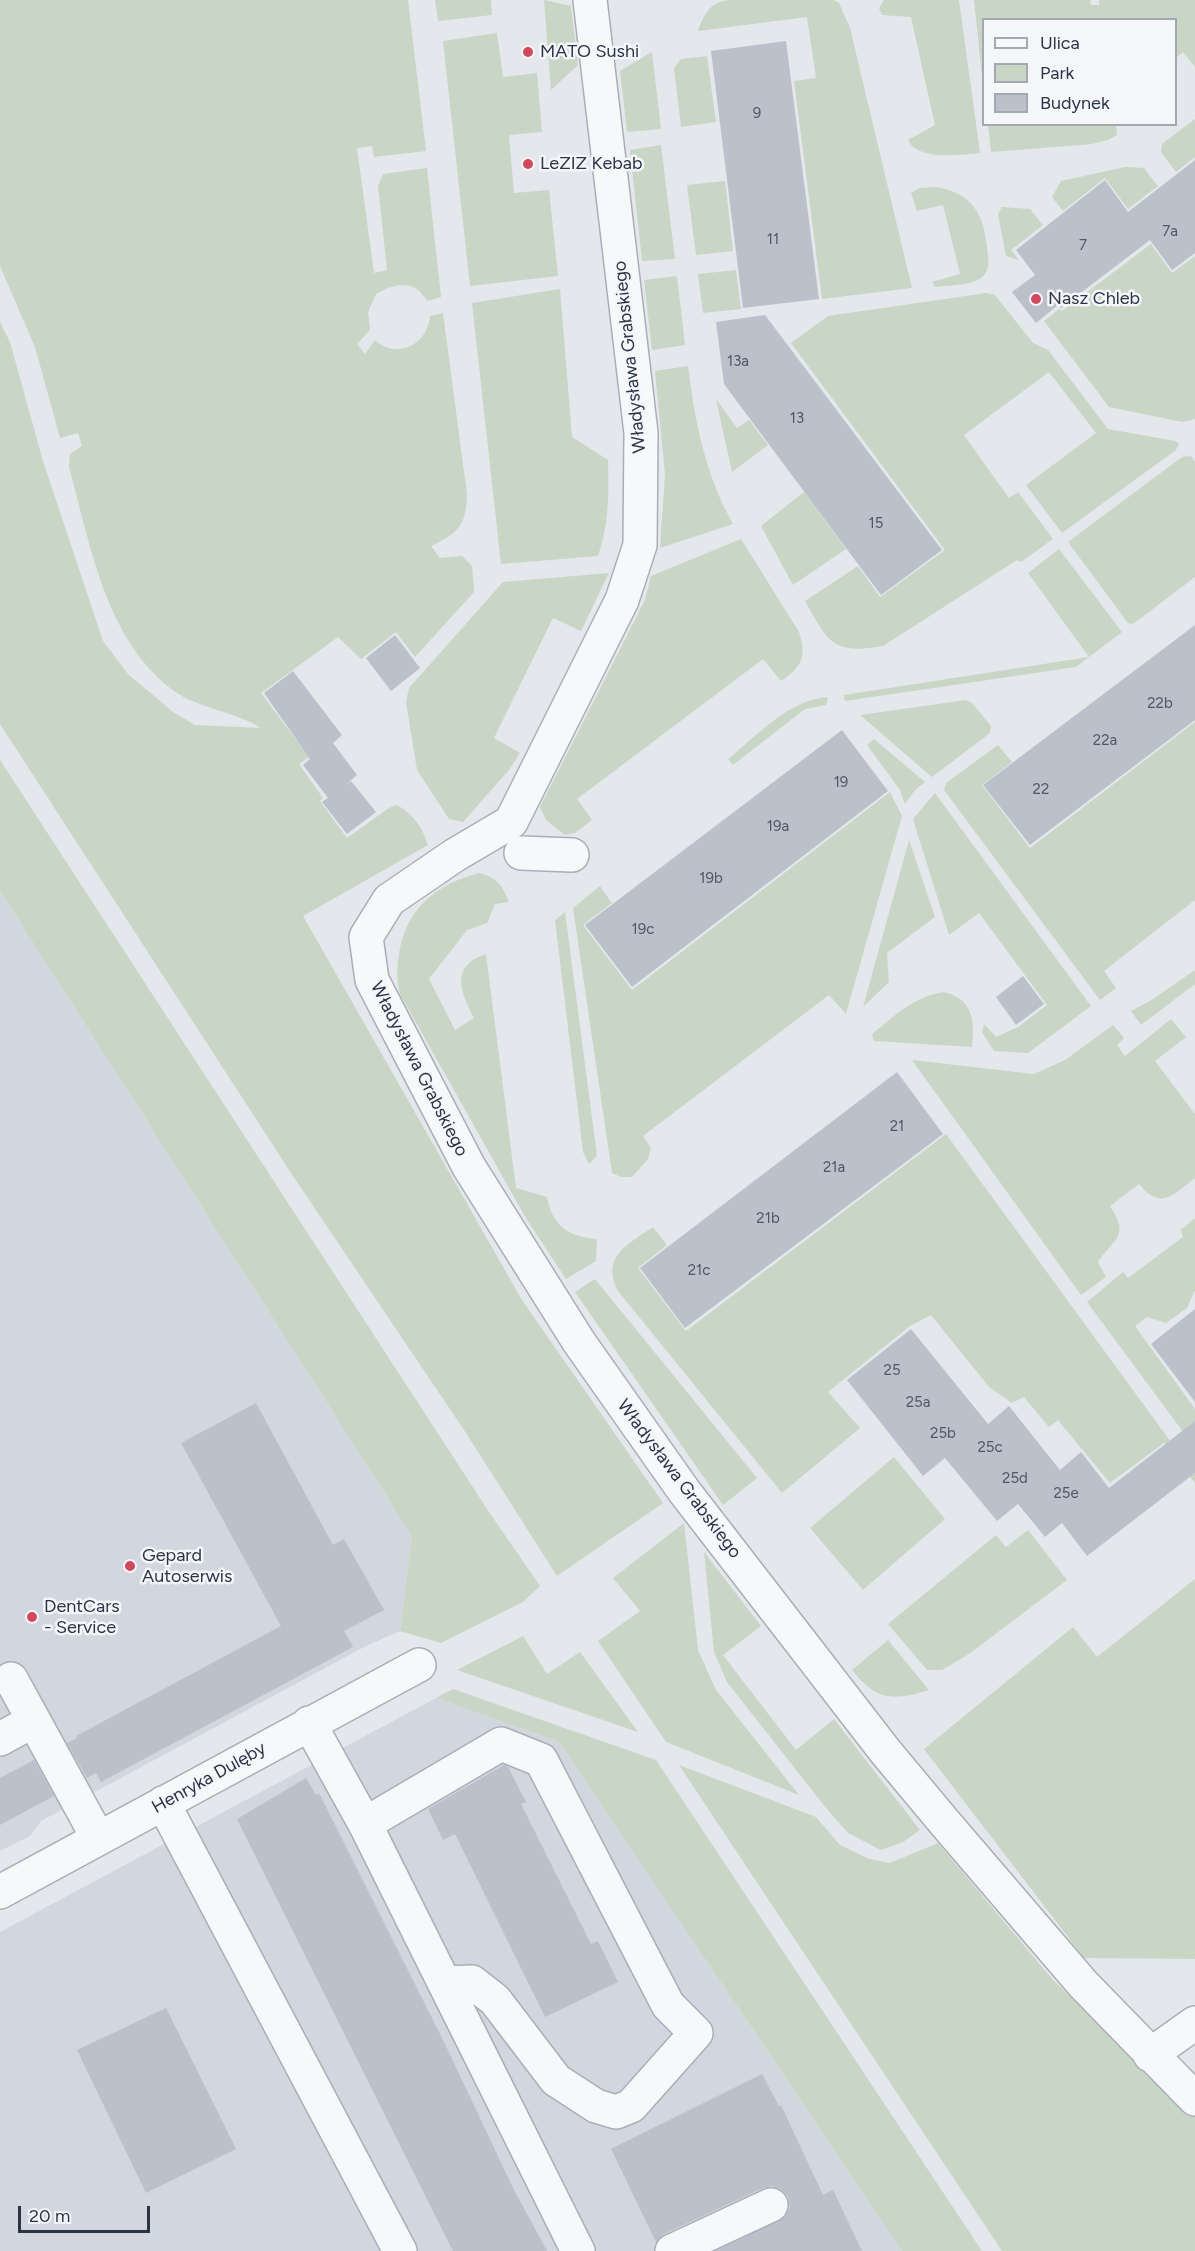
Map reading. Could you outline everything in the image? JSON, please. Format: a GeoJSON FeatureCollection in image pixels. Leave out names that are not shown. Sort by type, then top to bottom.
{"type":"FeatureCollection","features":[{"type":"Feature","properties":{"kind":"street","name":"Władysława Grabskiego"},"geometry":{"type":"LineString","coordinates":[[590,0],[641,433],[640,545],[622,600],[511,822],[455,855],[389,900],[366,937],[372,980],[469,1167],[579,1342],[684,1491],[885,1751],[1083,1984],[1195,2099]]}},
{"type":"Feature","properties":{"kind":"street"},"geometry":{"type":"LineString","coordinates":[[521,853],[572,855]]}},
{"type":"Feature","properties":{"kind":"street","name":"Henryka Dulęby"},"geometry":{"type":"LineString","coordinates":[[0,1892],[418,1665]]}},
{"type":"Feature","properties":{"kind":"street"},"geometry":{"type":"LineString","coordinates":[[11,1679],[98,1838]]}},
{"type":"Feature","properties":{"kind":"street"},"geometry":{"type":"LineString","coordinates":[[0,1739],[33,1721]]}},
{"type":"Feature","properties":{"kind":"street"},"geometry":{"type":"LineString","coordinates":[[309,1723],[365,1824],[578,2251]]}},
{"type":"Feature","properties":{"kind":"street"},"geometry":{"type":"LineString","coordinates":[[365,1824],[501,1744],[541,1760],[668,2005],[696,2033],[631,2106],[616,2112],[596,2106],[556,2080],[495,2000],[472,1982],[444,1983]]}},
{"type":"Feature","properties":{"kind":"street"},"geometry":{"type":"LineString","coordinates":[[163,1803],[400,2251]]}},
{"type":"Feature","properties":{"kind":"street"},"geometry":{"type":"LineString","coordinates":[[1150,2055],[1195,2023]]}},
{"type":"Feature","properties":{"kind":"street"},"geometry":{"type":"LineString","coordinates":[[672,2251],[771,2205]]}},
{"type":"Feature","properties":{"kind":"shaded area"},"geometry":{"type":"Polygon","coordinates":[[[0,891],[412,1536],[400,1631],[364,1647],[41,1821],[30,1836],[0,1851],[0,891]]]}},
{"type":"Feature","properties":{"kind":"shaded area"},"geometry":{"type":"Polygon","coordinates":[[[436,1698],[559,1742],[902,2251],[0,2251],[0,1932],[436,1698]]]}},
{"type":"Feature","properties":{"kind":"green space"},"geometry":{"type":"Polygon","coordinates":[[[0,0],[408,0],[426,151],[374,157],[372,146],[357,148],[374,273],[387,270],[378,186],[383,174],[427,168],[441,297],[427,301],[416,289],[404,285],[391,287],[376,294],[368,312],[370,330],[357,344],[365,354],[375,340],[392,349],[410,346],[424,335],[430,316],[443,313],[467,494],[465,513],[459,527],[448,537],[431,546],[440,558],[462,556],[472,566],[474,592],[415,657],[396,632],[361,659],[338,637],[261,693],[309,757],[299,764],[323,798],[320,801],[347,838],[389,808],[397,805],[413,817],[423,833],[428,845],[303,916],[522,1300],[663,1503],[557,1576],[466,1433],[291,1173],[0,724],[0,322],[10,342],[43,461],[103,641],[128,674],[173,712],[195,725],[261,728],[241,718],[185,698],[153,672],[133,648],[104,590],[69,467],[70,454],[82,446],[78,433],[60,438],[35,347],[0,266],[0,0]]]}},
{"type":"Feature","properties":{"kind":"green space"},"geometry":{"type":"Polygon","coordinates":[[[435,0],[491,0],[492,15],[438,21],[435,0]]]}},
{"type":"Feature","properties":{"kind":"green space"},"geometry":{"type":"Polygon","coordinates":[[[544,0],[571,6],[578,65],[551,90],[544,0]]]}},
{"type":"Feature","properties":{"kind":"green space"},"geometry":{"type":"Polygon","coordinates":[[[729,0],[834,0],[839,3],[850,28],[912,288],[822,299],[794,81],[816,78],[807,17],[698,31],[712,6],[729,0]]]}},
{"type":"Feature","properties":{"kind":"green space"},"geometry":{"type":"Polygon","coordinates":[[[884,0],[959,0],[980,153],[930,154],[913,147],[908,140],[935,125],[911,17],[882,15],[879,8],[884,0]]]}},
{"type":"Feature","properties":{"kind":"green space"},"geometry":{"type":"Polygon","coordinates":[[[974,0],[1090,0],[1091,5],[1099,5],[1099,0],[1195,0],[1195,67],[1183,52],[1177,57],[1177,18],[982,18],[982,76],[974,0]]]}},
{"type":"Feature","properties":{"kind":"green space"},"geometry":{"type":"Polygon","coordinates":[[[497,33],[503,77],[537,73],[542,132],[509,135],[514,193],[549,190],[558,276],[470,286],[443,41],[497,33]]]}},
{"type":"Feature","properties":{"kind":"green space"},"geometry":{"type":"Polygon","coordinates":[[[652,52],[661,129],[627,132],[620,71],[652,52]]]}},
{"type":"Feature","properties":{"kind":"green space"},"geometry":{"type":"Polygon","coordinates":[[[707,56],[716,122],[681,127],[674,68],[681,59],[707,56]]]}},
{"type":"Feature","properties":{"kind":"green space"},"geometry":{"type":"Polygon","coordinates":[[[1195,119],[1195,157],[1176,172],[1161,152],[1162,144],[1195,119]]]}},
{"type":"Feature","properties":{"kind":"green space"},"geometry":{"type":"Polygon","coordinates":[[[988,126],[1116,126],[1117,135],[1092,144],[991,152],[988,126]]]}},
{"type":"Feature","properties":{"kind":"green space"},"geometry":{"type":"Polygon","coordinates":[[[661,145],[675,259],[642,261],[630,150],[661,145]]]}},
{"type":"Feature","properties":{"kind":"green space"},"geometry":{"type":"Polygon","coordinates":[[[1125,167],[1144,168],[1158,186],[1128,209],[1105,178],[1063,211],[1052,197],[1061,181],[1125,167]]]}},
{"type":"Feature","properties":{"kind":"green space"},"geometry":{"type":"Polygon","coordinates":[[[725,181],[733,251],[696,255],[687,185],[725,181]]]}},
{"type":"Feature","properties":{"kind":"green space"},"geometry":{"type":"Polygon","coordinates":[[[935,187],[966,199],[979,215],[983,224],[988,262],[988,269],[980,279],[935,287],[932,282],[960,274],[943,205],[917,211],[911,193],[919,188],[935,187]]]}},
{"type":"Feature","properties":{"kind":"green space"},"geometry":{"type":"Polygon","coordinates":[[[1002,207],[1030,209],[1043,225],[1011,250],[1019,260],[1006,256],[998,214],[1002,207]]]}},
{"type":"Feature","properties":{"kind":"green space"},"geometry":{"type":"Polygon","coordinates":[[[1151,244],[1172,273],[1195,256],[1195,419],[1182,422],[1109,407],[1044,321],[1059,309],[1062,311],[1151,244]]]}},
{"type":"Feature","properties":{"kind":"green space"},"geometry":{"type":"Polygon","coordinates":[[[736,270],[741,309],[703,313],[698,274],[736,270]]]}},
{"type":"Feature","properties":{"kind":"green space"},"geometry":{"type":"Polygon","coordinates":[[[677,276],[685,345],[652,350],[644,280],[677,276]]]}},
{"type":"Feature","properties":{"kind":"green space"},"geometry":{"type":"Polygon","coordinates":[[[560,289],[572,437],[608,460],[608,497],[604,532],[598,556],[501,564],[472,303],[560,289]]]}},
{"type":"Feature","properties":{"kind":"green space"},"geometry":{"type":"Polygon","coordinates":[[[986,293],[995,295],[1033,343],[1048,350],[1108,429],[1175,441],[1179,444],[1176,450],[1062,533],[1026,485],[1096,433],[1049,372],[964,435],[1009,498],[1018,492],[1053,539],[1021,562],[1017,560],[883,646],[853,649],[842,647],[826,636],[805,601],[858,566],[880,597],[945,550],[791,343],[828,316],[986,293]]]}},
{"type":"Feature","properties":{"kind":"green space"},"geometry":{"type":"Polygon","coordinates":[[[688,366],[694,407],[708,467],[733,524],[660,548],[665,474],[655,371],[688,366]]]}},
{"type":"Feature","properties":{"kind":"green space"},"geometry":{"type":"Polygon","coordinates":[[[716,399],[737,428],[749,420],[768,445],[732,472],[716,399]]]}},
{"type":"Feature","properties":{"kind":"green space"},"geometry":{"type":"Polygon","coordinates":[[[1191,456],[1195,462],[1195,577],[1133,624],[1128,623],[1068,542],[1182,457],[1191,456]]]}},
{"type":"Feature","properties":{"kind":"green space"},"geometry":{"type":"Polygon","coordinates":[[[804,492],[846,549],[793,585],[761,526],[804,492]]]}},
{"type":"Feature","properties":{"kind":"green space"},"geometry":{"type":"Polygon","coordinates":[[[741,539],[799,632],[803,648],[798,666],[781,681],[763,659],[577,799],[592,820],[575,833],[565,835],[546,820],[540,807],[645,600],[651,576],[741,539]]]}},
{"type":"Feature","properties":{"kind":"green space"},"geometry":{"type":"Polygon","coordinates":[[[1059,549],[1122,632],[1076,667],[845,701],[844,695],[1089,657],[1028,573],[1059,549]]]}},
{"type":"Feature","properties":{"kind":"green space"},"geometry":{"type":"Polygon","coordinates":[[[609,573],[581,631],[553,618],[494,738],[520,753],[509,770],[463,822],[449,819],[417,770],[406,702],[409,688],[503,582],[609,573]]]}},
{"type":"Feature","properties":{"kind":"green space"},"geometry":{"type":"Polygon","coordinates":[[[828,697],[826,705],[805,709],[733,765],[728,759],[774,720],[800,705],[828,697]]]}},
{"type":"Feature","properties":{"kind":"green space"},"geometry":{"type":"Polygon","coordinates":[[[966,700],[972,703],[991,726],[990,733],[932,777],[860,715],[966,700]]]}},
{"type":"Feature","properties":{"kind":"green space"},"geometry":{"type":"Polygon","coordinates":[[[1195,722],[1195,900],[1104,971],[1116,988],[1100,1000],[944,790],[946,783],[998,745],[1012,762],[982,785],[1030,848],[1195,722]]]}},
{"type":"Feature","properties":{"kind":"green space"},"geometry":{"type":"Polygon","coordinates":[[[874,739],[925,782],[915,790],[905,804],[900,790],[867,745],[874,739]]]}},
{"type":"Feature","properties":{"kind":"green space"},"geometry":{"type":"Polygon","coordinates":[[[0,760],[489,1512],[540,1586],[523,1602],[441,1643],[400,1631],[412,1536],[0,891],[0,760]]]}},
{"type":"Feature","properties":{"kind":"green space"},"geometry":{"type":"Polygon","coordinates":[[[890,792],[902,816],[846,1014],[829,995],[643,1136],[651,1148],[648,1159],[632,1177],[621,1177],[612,1173],[573,908],[600,886],[612,903],[583,925],[632,990],[890,792]]]}},
{"type":"Feature","properties":{"kind":"green space"},"geometry":{"type":"Polygon","coordinates":[[[935,793],[1091,1006],[1028,1053],[994,1051],[982,1032],[984,1024],[996,1037],[1018,1027],[1047,1005],[979,913],[949,935],[913,819],[935,793]]]}},
{"type":"Feature","properties":{"kind":"green space"},"geometry":{"type":"Polygon","coordinates":[[[909,840],[935,917],[887,953],[889,982],[863,1007],[909,840]]]}},
{"type":"Feature","properties":{"kind":"green space"},"geometry":{"type":"Polygon","coordinates":[[[479,873],[498,883],[509,902],[495,904],[487,923],[467,930],[429,979],[455,1030],[474,1018],[462,989],[463,972],[467,965],[486,954],[516,1188],[547,1197],[553,1215],[563,1228],[578,1236],[597,1239],[596,1261],[566,1279],[527,1220],[400,994],[397,971],[400,948],[404,933],[418,908],[428,898],[451,883],[479,873]]]}},
{"type":"Feature","properties":{"kind":"green space"},"geometry":{"type":"Polygon","coordinates":[[[565,912],[597,1156],[589,1164],[583,1152],[555,920],[565,912]]]}},
{"type":"Feature","properties":{"kind":"green space"},"geometry":{"type":"Polygon","coordinates":[[[1195,970],[1195,984],[1141,1025],[1131,1011],[1150,1001],[1195,970]]]}},
{"type":"Feature","properties":{"kind":"green space"},"geometry":{"type":"Polygon","coordinates":[[[944,992],[961,1000],[970,1012],[973,1028],[972,1047],[874,1041],[872,1034],[905,1008],[923,998],[944,992]]]}},
{"type":"Feature","properties":{"kind":"green space"},"geometry":{"type":"Polygon","coordinates":[[[1171,1019],[1186,1037],[1155,1061],[1195,1114],[1195,1178],[1167,1198],[1154,1197],[1139,1184],[1110,1206],[1119,1224],[1119,1231],[1115,1241],[1098,1262],[1106,1277],[1081,1295],[912,1060],[1034,1074],[1065,1060],[1113,1025],[1124,1038],[1117,1045],[1125,1056],[1171,1019]]]}},
{"type":"Feature","properties":{"kind":"green space"},"geometry":{"type":"Polygon","coordinates":[[[946,1134],[1195,1475],[1195,1483],[1164,1443],[1110,1483],[1058,1420],[1049,1427],[1024,1397],[1012,1403],[989,1387],[931,1315],[910,1326],[828,1392],[860,1428],[782,1493],[618,1291],[613,1269],[615,1260],[626,1246],[653,1227],[667,1245],[638,1268],[686,1331],[946,1134]]]}},
{"type":"Feature","properties":{"kind":"green space"},"geometry":{"type":"Polygon","coordinates":[[[1195,1218],[1195,1290],[1187,1308],[1166,1323],[1147,1317],[1135,1326],[1195,1409],[1195,1448],[1087,1302],[1123,1272],[1128,1278],[1183,1237],[1181,1230],[1195,1218]]]}},
{"type":"Feature","properties":{"kind":"green space"},"geometry":{"type":"Polygon","coordinates":[[[595,1279],[757,1478],[723,1505],[575,1292],[595,1279]]]}},
{"type":"Feature","properties":{"kind":"green space"},"geometry":{"type":"Polygon","coordinates":[[[894,1457],[945,1519],[863,1590],[810,1528],[894,1457]]]}},
{"type":"Feature","properties":{"kind":"green space"},"geometry":{"type":"Polygon","coordinates":[[[684,1523],[698,1650],[716,1690],[799,1795],[666,1742],[598,1641],[640,1611],[613,1578],[684,1523]]]}},
{"type":"Feature","properties":{"kind":"green space"},"geometry":{"type":"Polygon","coordinates":[[[1028,1530],[1067,1580],[969,1654],[942,1670],[927,1670],[888,1624],[996,1535],[1006,1547],[1028,1530]]]}},
{"type":"Feature","properties":{"kind":"green space"},"geometry":{"type":"Polygon","coordinates":[[[704,1552],[761,1626],[723,1655],[796,1750],[834,1719],[920,1830],[903,1842],[881,1850],[848,1833],[727,1682],[714,1652],[704,1552]]]}},
{"type":"Feature","properties":{"kind":"green space"},"geometry":{"type":"Polygon","coordinates":[[[1195,1579],[1195,1959],[1084,1958],[924,1749],[1073,1627],[1097,1657],[1195,1579]]]}},
{"type":"Feature","properties":{"kind":"green space"},"geometry":{"type":"Polygon","coordinates":[[[523,1636],[547,1674],[580,1652],[638,1732],[457,1670],[523,1636]]]}},
{"type":"Feature","properties":{"kind":"green space"},"geometry":{"type":"Polygon","coordinates":[[[888,1640],[929,1690],[905,1696],[886,1696],[869,1688],[852,1670],[888,1640]]]}},
{"type":"Feature","properties":{"kind":"green space"},"geometry":{"type":"Polygon","coordinates":[[[453,1689],[656,1760],[982,2251],[902,2251],[559,1742],[436,1698],[453,1689]]]}},
{"type":"Feature","properties":{"kind":"green space"},"geometry":{"type":"Polygon","coordinates":[[[679,1765],[816,1817],[840,1845],[869,1859],[890,1863],[938,1843],[1053,1980],[1195,2116],[1195,2251],[1002,2251],[679,1765]]]}},
{"type":"Feature","properties":{"kind":"building"},"geometry":{"type":"Polygon","coordinates":[[[786,41],[819,299],[743,308],[711,51],[786,41]]]}},
{"type":"Feature","properties":{"kind":"building"},"geometry":{"type":"Polygon","coordinates":[[[1195,160],[1195,253],[1172,270],[1150,240],[1061,308],[1058,305],[1036,323],[1012,292],[1035,275],[1016,250],[1105,180],[1128,212],[1195,160]]]}},
{"type":"Feature","properties":{"kind":"building"},"geometry":{"type":"Polygon","coordinates":[[[765,315],[942,550],[881,595],[724,384],[716,322],[765,315]]]}},
{"type":"Feature","properties":{"kind":"building"},"geometry":{"type":"Polygon","coordinates":[[[1195,625],[1195,720],[1030,845],[983,785],[1195,625]]]}},
{"type":"Feature","properties":{"kind":"building"},"geometry":{"type":"Polygon","coordinates":[[[395,635],[420,668],[391,691],[366,658],[395,635]]]}},
{"type":"Feature","properties":{"kind":"building"},"geometry":{"type":"Polygon","coordinates":[[[293,671],[342,735],[333,743],[357,775],[343,787],[351,781],[376,812],[347,834],[322,802],[328,798],[303,765],[310,759],[264,693],[293,671]]]}},
{"type":"Feature","properties":{"kind":"building"},"geometry":{"type":"Polygon","coordinates":[[[842,730],[888,791],[632,987],[585,925],[842,730]]]}},
{"type":"Feature","properties":{"kind":"building"},"geometry":{"type":"Polygon","coordinates":[[[1023,976],[1044,1004],[1016,1025],[996,997],[1023,976]]]}},
{"type":"Feature","properties":{"kind":"building"},"geometry":{"type":"Polygon","coordinates":[[[897,1072],[943,1134],[685,1328],[640,1268],[897,1072]]]}},
{"type":"Feature","properties":{"kind":"building"},"geometry":{"type":"Polygon","coordinates":[[[1195,1309],[1195,1402],[1151,1344],[1195,1309]]]}},
{"type":"Feature","properties":{"kind":"building"},"geometry":{"type":"Polygon","coordinates":[[[911,1329],[988,1424],[1009,1406],[1060,1470],[1081,1452],[1109,1488],[1195,1421],[1195,1473],[1087,1556],[1062,1523],[1045,1537],[1018,1504],[997,1521],[945,1458],[923,1476],[847,1380],[911,1329]]]}},
{"type":"Feature","properties":{"kind":"building"},"geometry":{"type":"Polygon","coordinates":[[[256,1403],[333,1545],[344,1539],[384,1610],[344,1631],[353,1647],[101,1782],[96,1773],[87,1778],[67,1743],[77,1738],[76,1736],[281,1626],[181,1443],[256,1403]]]}},
{"type":"Feature","properties":{"kind":"building"},"geometry":{"type":"Polygon","coordinates":[[[34,1760],[54,1796],[0,1825],[0,1778],[34,1760]]]}},
{"type":"Feature","properties":{"kind":"building"},"geometry":{"type":"Polygon","coordinates":[[[504,1765],[508,1767],[526,1802],[521,1804],[591,1944],[598,1941],[618,1982],[545,2017],[455,1834],[443,1840],[428,1809],[504,1765]]]}},
{"type":"Feature","properties":{"kind":"building"},"geometry":{"type":"Polygon","coordinates":[[[306,1778],[316,1795],[319,1793],[445,2044],[513,2188],[547,2251],[453,2251],[237,1819],[306,1778]]]}},
{"type":"Feature","properties":{"kind":"building"},"geometry":{"type":"Polygon","coordinates":[[[166,2008],[236,2149],[146,2193],[77,2050],[166,2008]]]}},
{"type":"Feature","properties":{"kind":"building"},"geometry":{"type":"Polygon","coordinates":[[[762,2074],[779,2106],[781,2105],[823,2195],[833,2190],[862,2251],[716,2251],[786,2216],[790,2207],[788,2197],[781,2189],[772,2186],[763,2188],[664,2234],[656,2242],[611,2149],[762,2074]]]}},
{"type":"Feature","properties":{"kind":"place","name":"MATO Sushi"},"geometry":{"type":"Point","coordinates":[528,52]}},
{"type":"Feature","properties":{"kind":"place","name":"LeZIZ Kebab"},"geometry":{"type":"Point","coordinates":[528,164]}},
{"type":"Feature","properties":{"kind":"place","name":"Nasz Chleb"},"geometry":{"type":"Point","coordinates":[1036,299]}},
{"type":"Feature","properties":{"kind":"place","name":"Gepard Autoserwis"},"geometry":{"type":"Point","coordinates":[130,1566]}},
{"type":"Feature","properties":{"kind":"place","name":"DentCars - Service"},"geometry":{"type":"Point","coordinates":[32,1617]}}]}
